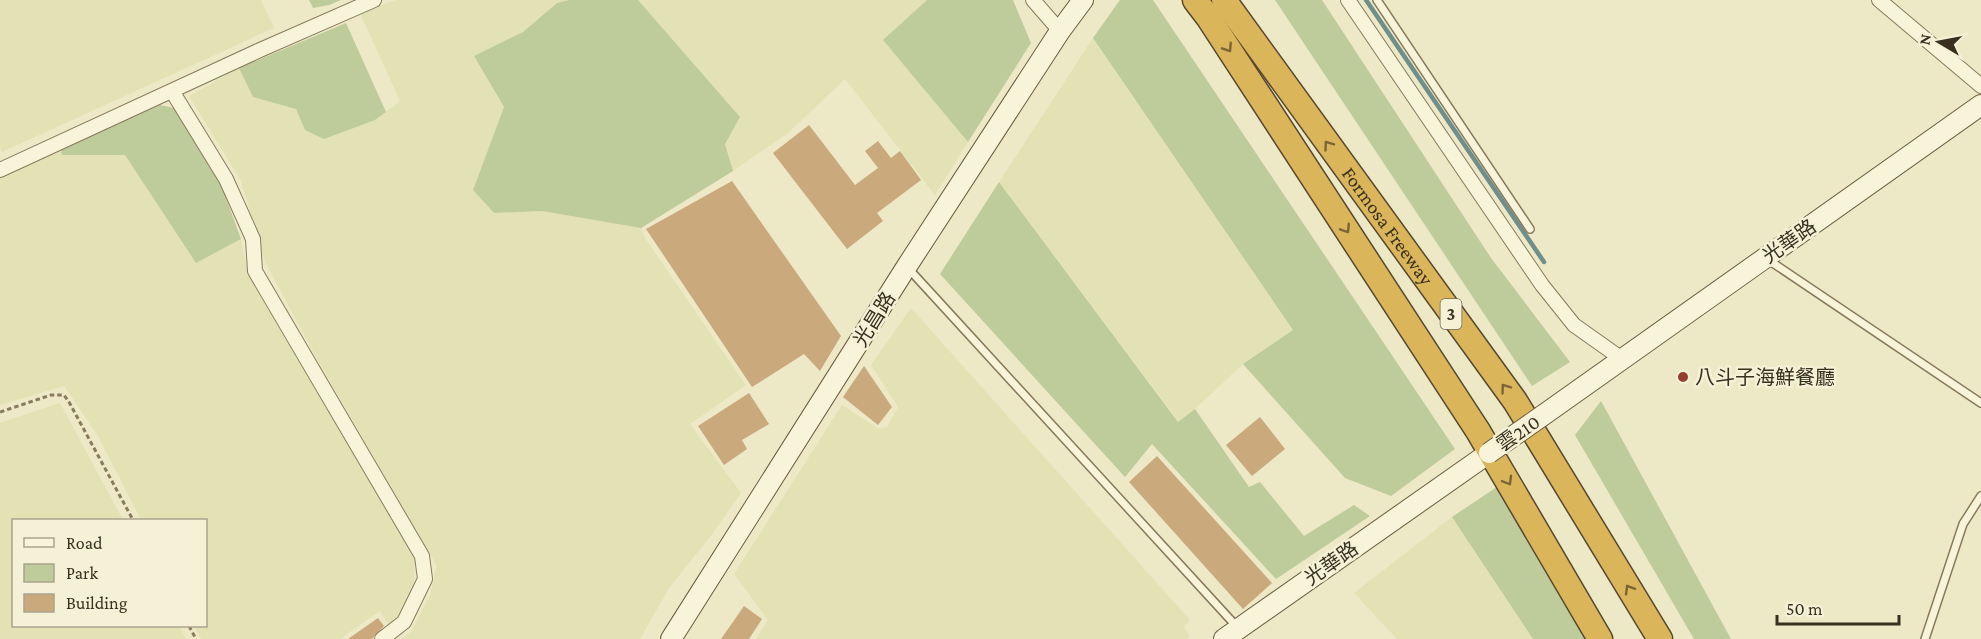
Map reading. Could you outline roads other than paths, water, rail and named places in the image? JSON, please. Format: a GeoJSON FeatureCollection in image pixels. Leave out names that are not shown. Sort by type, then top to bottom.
{"type":"FeatureCollection","features":[{"type":"Feature","properties":{"kind":"highway","name":"Formosa Freeway"},"geometry":{"type":"LineString","coordinates":[[1195,0],[1478,431],[1600,639]]}},
{"type":"Feature","properties":{"kind":"highway","name":"Formosa Freeway"},"geometry":{"type":"LineString","coordinates":[[1224,0],[1515,402],[1660,639]]}},
{"type":"Feature","properties":{"kind":"street"},"geometry":{"type":"LineString","coordinates":[[0,170],[374,0]]}},
{"type":"Feature","properties":{"kind":"street"},"geometry":{"type":"LineString","coordinates":[[1033,0],[1060,31]]}},
{"type":"Feature","properties":{"kind":"street"},"geometry":{"type":"LineString","coordinates":[[1348,0],[1542,285],[1574,325],[1622,359]]}},
{"type":"Feature","properties":{"kind":"street"},"geometry":{"type":"LineString","coordinates":[[1879,0],[1981,86]]}},
{"type":"Feature","properties":{"kind":"street","name":"光昌路"},"geometry":{"type":"LineString","coordinates":[[671,639],[907,266],[1060,31],[1082,1]]}},
{"type":"Feature","properties":{"kind":"street"},"geometry":{"type":"LineString","coordinates":[[172,91],[226,179],[254,239],[255,271],[422,556],[425,579],[404,622],[388,637]]}},
{"type":"Feature","properties":{"kind":"street","name":"光華路"},"geometry":{"type":"LineString","coordinates":[[1596,377],[1981,105]]}},
{"type":"Feature","properties":{"kind":"street","name":"雲210"},"geometry":{"type":"LineString","coordinates":[[1440,488],[1596,377]]}},
{"type":"Feature","properties":{"kind":"street","name":"光華路"},"geometry":{"type":"LineString","coordinates":[[1236,635],[1440,488]]}},
{"type":"Feature","properties":{"kind":"lane"},"geometry":{"type":"LineString","coordinates":[[1377,0],[1530,229]]}},
{"type":"Feature","properties":{"kind":"lane"},"geometry":{"type":"LineString","coordinates":[[1765,258],[1981,403]]}},
{"type":"Feature","properties":{"kind":"lane"},"geometry":{"type":"LineString","coordinates":[[907,266],[1236,635]]}},
{"type":"Feature","properties":{"kind":"lane"},"geometry":{"type":"LineString","coordinates":[[1925,639],[1963,524],[1981,496]]}},
{"type":"Feature","properties":{"kind":"waterway"},"geometry":{"type":"LineString","coordinates":[[1366,0],[1544,262]]}},
{"type":"Feature","properties":{"kind":"place","name":"八斗子海鮮餐廳"},"geometry":{"type":"Point","coordinates":[1683,377]}}]}
